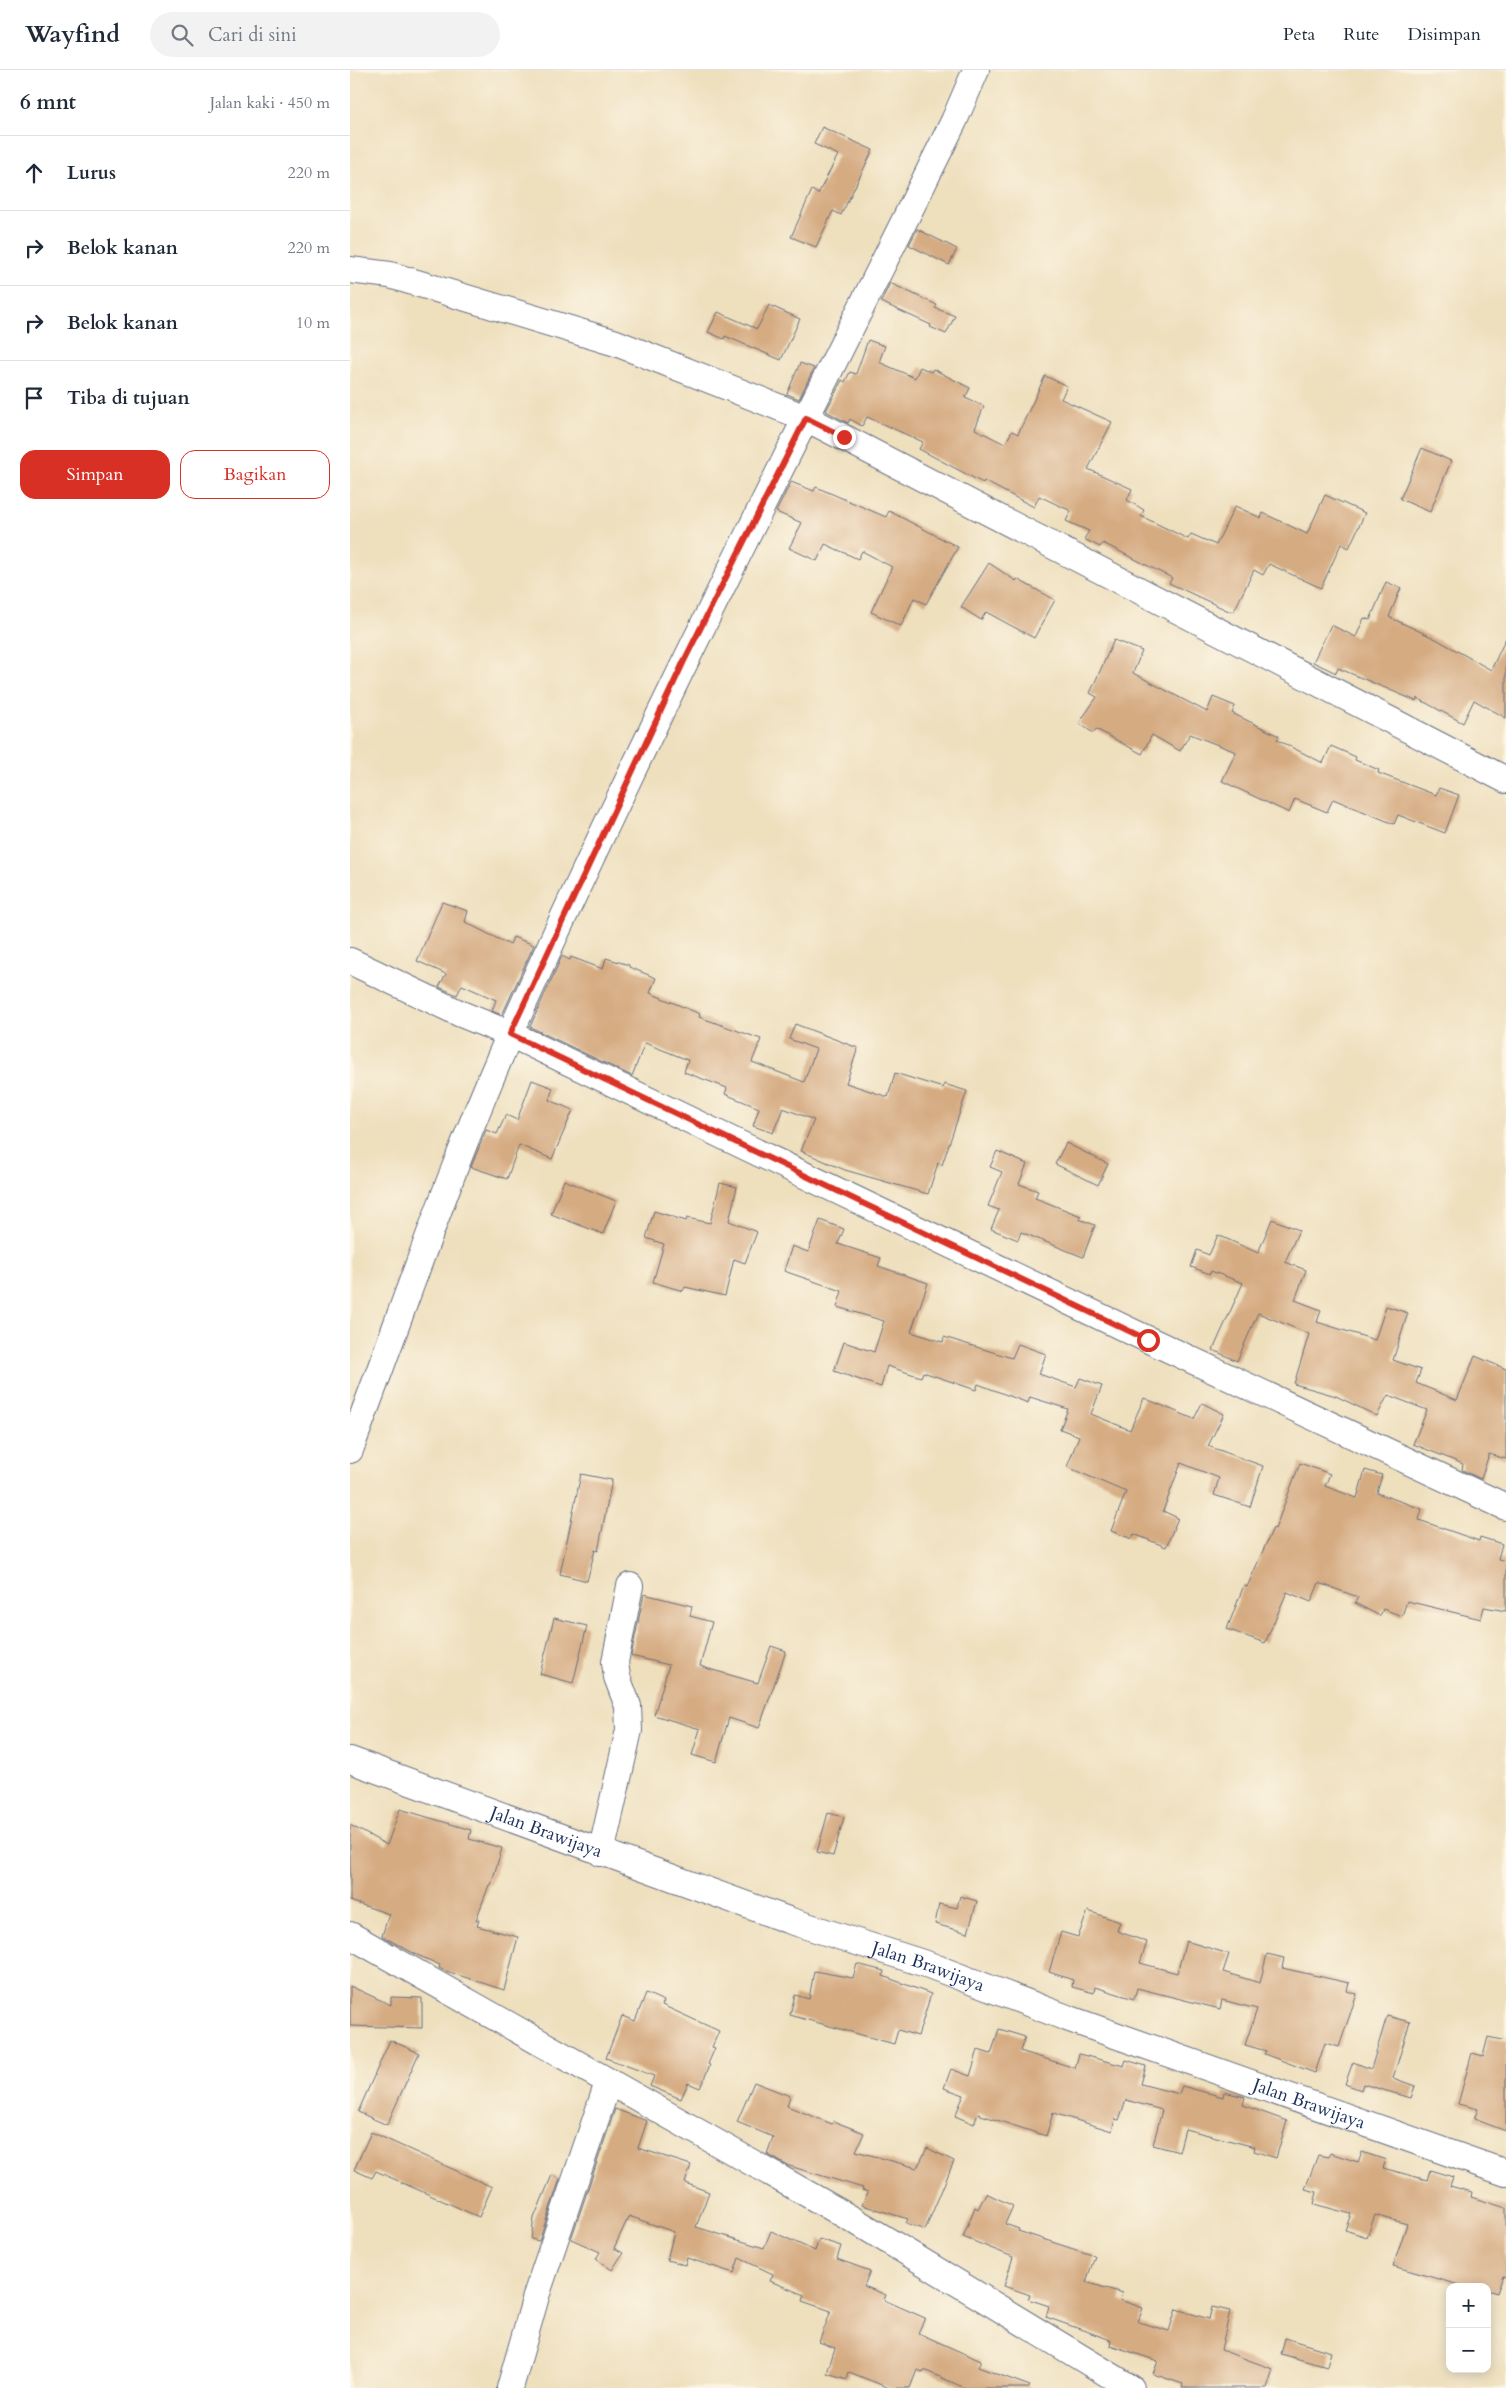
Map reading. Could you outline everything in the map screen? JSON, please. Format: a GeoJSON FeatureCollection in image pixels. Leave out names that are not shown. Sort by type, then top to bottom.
{"type":"FeatureCollection","features":[{"type":"Feature","properties":{"kind":"street"},"geometry":{"type":"LineString","coordinates":[[350,1450],[470,1131],[510,1034],[684,661],[954,121],[976,70]]}},
{"type":"Feature","properties":{"kind":"street"},"geometry":{"type":"LineString","coordinates":[[350,270],[390,275],[616,343],[806,418],[1506,780]]}},
{"type":"Feature","properties":{"kind":"street"},"geometry":{"type":"LineString","coordinates":[[350,961],[462,1014],[510,1034],[1140,1336],[1506,1507]]}},
{"type":"Feature","properties":{"kind":"street"},"geometry":{"type":"LineString","coordinates":[[601,1853],[629,1730],[628,1706],[615,1662],[630,1586]]}},
{"type":"Feature","properties":{"kind":"street","name":"Jalan Brawijaya"},"geometry":{"type":"LineString","coordinates":[[350,1760],[788,1920],[930,1965],[1067,2018],[1506,2173]]}},
{"type":"Feature","properties":{"kind":"street"},"geometry":{"type":"LineString","coordinates":[[350,1935],[608,2083],[857,2222],[1131,2388]]}},
{"type":"Feature","properties":{"kind":"street"},"geometry":{"type":"LineString","coordinates":[[510,2388],[537,2292],[608,2083]]}},
{"type":"Feature","properties":{"kind":"building"},"geometry":{"type":"Polygon","coordinates":[[[822,127],[873,150],[841,215],[833,211],[816,247],[791,237],[812,190],[818,194],[838,155],[814,144],[822,127]]]}},
{"type":"Feature","properties":{"kind":"building"},"geometry":{"type":"Polygon","coordinates":[[[917,229],[957,249],[949,265],[909,245],[917,229]]]}},
{"type":"Feature","properties":{"kind":"building"},"geometry":{"type":"Polygon","coordinates":[[[890,283],[937,305],[935,308],[955,316],[946,334],[881,302],[890,283]]]}},
{"type":"Feature","properties":{"kind":"building"},"geometry":{"type":"Polygon","coordinates":[[[769,305],[800,319],[781,360],[725,336],[724,339],[708,332],[718,312],[757,329],[769,305]]]}},
{"type":"Feature","properties":{"kind":"building"},"geometry":{"type":"Polygon","coordinates":[[[868,340],[885,346],[879,362],[915,378],[920,367],[931,372],[933,369],[970,388],[965,398],[984,406],[975,429],[1005,444],[1012,431],[1018,434],[1045,376],[1067,386],[1061,399],[1112,422],[1088,469],[1132,489],[1127,500],[1144,510],[1141,516],[1188,539],[1191,534],[1216,545],[1235,506],[1261,518],[1263,513],[1307,534],[1325,495],[1365,513],[1349,548],[1341,544],[1321,588],[1269,564],[1263,575],[1254,570],[1233,613],[1169,583],[1172,578],[1103,543],[1100,547],[1084,539],[1089,531],[1066,521],[1071,511],[1039,496],[1034,507],[984,481],[983,483],[919,449],[923,442],[867,417],[862,426],[850,419],[848,423],[826,411],[842,380],[845,382],[850,372],[856,374],[868,340]]]}},
{"type":"Feature","properties":{"kind":"building"},"geometry":{"type":"Polygon","coordinates":[[[800,363],[814,368],[799,399],[787,394],[800,363]]]}},
{"type":"Feature","properties":{"kind":"building"},"geometry":{"type":"Polygon","coordinates":[[[1422,448],[1451,461],[1430,512],[1400,499],[1422,448]]]}},
{"type":"Feature","properties":{"kind":"building"},"geometry":{"type":"Polygon","coordinates":[[[791,482],[814,491],[816,487],[886,517],[889,511],[958,547],[926,604],[914,598],[901,626],[871,612],[892,567],[862,551],[858,559],[825,544],[817,561],[789,548],[802,523],[776,512],[791,482]]]}},
{"type":"Feature","properties":{"kind":"building"},"geometry":{"type":"Polygon","coordinates":[[[989,563],[1016,581],[1017,579],[1055,600],[1034,638],[986,612],[981,620],[961,607],[989,563]]]}},
{"type":"Feature","properties":{"kind":"building"},"geometry":{"type":"Polygon","coordinates":[[[1386,582],[1401,588],[1389,617],[1436,639],[1491,670],[1506,638],[1506,718],[1474,700],[1463,723],[1417,698],[1416,701],[1338,668],[1336,673],[1313,662],[1331,625],[1356,637],[1364,618],[1370,620],[1386,582]]]}},
{"type":"Feature","properties":{"kind":"building"},"geometry":{"type":"Polygon","coordinates":[[[1114,640],[1142,651],[1133,673],[1207,712],[1213,697],[1235,706],[1232,713],[1279,736],[1277,740],[1323,763],[1331,746],[1356,757],[1355,760],[1379,770],[1378,773],[1436,795],[1439,788],[1459,795],[1445,833],[1398,815],[1394,824],[1333,799],[1327,812],[1295,799],[1289,813],[1222,781],[1236,752],[1190,734],[1180,751],[1152,735],[1142,754],[1096,729],[1093,733],[1079,723],[1097,697],[1090,693],[1114,640]]]}},
{"type":"Feature","properties":{"kind":"building"},"geometry":{"type":"Polygon","coordinates":[[[442,902],[468,911],[465,922],[510,945],[513,937],[534,945],[502,1015],[492,1011],[496,1000],[462,985],[457,995],[439,987],[446,974],[417,961],[442,902]]]}},
{"type":"Feature","properties":{"kind":"building"},"geometry":{"type":"Polygon","coordinates":[[[562,956],[570,960],[571,957],[603,969],[606,958],[629,965],[629,967],[656,978],[650,993],[700,1014],[699,1017],[761,1039],[752,1062],[804,1082],[816,1049],[789,1039],[795,1024],[858,1048],[846,1083],[888,1097],[895,1073],[943,1088],[944,1084],[967,1091],[942,1165],[938,1163],[928,1194],[845,1170],[801,1151],[814,1120],[783,1108],[773,1133],[753,1126],[759,1108],[725,1094],[727,1088],[684,1072],[688,1060],[645,1043],[632,1076],[530,1027],[562,956]]]}},
{"type":"Feature","properties":{"kind":"building"},"geometry":{"type":"Polygon","coordinates":[[[532,1080],[553,1088],[549,1100],[573,1110],[552,1159],[519,1145],[507,1179],[471,1167],[486,1130],[497,1134],[506,1115],[517,1120],[532,1080]]]}},
{"type":"Feature","properties":{"kind":"building"},"geometry":{"type":"Polygon","coordinates":[[[1066,1143],[1108,1164],[1098,1185],[1055,1164],[1066,1143]]]}},
{"type":"Feature","properties":{"kind":"building"},"geometry":{"type":"Polygon","coordinates":[[[997,1151],[1027,1164],[1019,1184],[1038,1191],[1035,1198],[1081,1216],[1079,1219],[1095,1225],[1083,1257],[1021,1232],[1018,1240],[991,1229],[999,1210],[988,1206],[1002,1172],[990,1167],[997,1151]]]}},
{"type":"Feature","properties":{"kind":"building"},"geometry":{"type":"Polygon","coordinates":[[[564,1180],[616,1201],[603,1234],[551,1214],[564,1180]]]}},
{"type":"Feature","properties":{"kind":"building"},"geometry":{"type":"Polygon","coordinates":[[[720,1183],[737,1187],[729,1221],[757,1232],[745,1263],[734,1259],[725,1296],[685,1287],[683,1291],[653,1282],[664,1244],[646,1238],[654,1211],[686,1221],[687,1218],[710,1223],[720,1183]]]}},
{"type":"Feature","properties":{"kind":"building"},"geometry":{"type":"Polygon","coordinates":[[[1272,1219],[1299,1230],[1285,1262],[1306,1270],[1295,1300],[1321,1310],[1317,1322],[1375,1340],[1386,1306],[1408,1313],[1393,1360],[1421,1370],[1416,1383],[1457,1400],[1475,1356],[1506,1369],[1506,1459],[1489,1454],[1481,1479],[1462,1470],[1463,1464],[1413,1444],[1427,1410],[1388,1395],[1377,1416],[1336,1396],[1294,1384],[1309,1334],[1258,1313],[1237,1361],[1213,1350],[1243,1283],[1211,1271],[1210,1274],[1191,1267],[1197,1250],[1209,1255],[1218,1235],[1258,1253],[1272,1219]]]}},
{"type":"Feature","properties":{"kind":"building"},"geometry":{"type":"Polygon","coordinates":[[[820,1220],[844,1229],[838,1244],[881,1258],[878,1266],[928,1283],[911,1332],[943,1342],[944,1337],[1012,1358],[1018,1344],[1046,1354],[1039,1374],[1076,1387],[1080,1378],[1102,1386],[1091,1414],[1130,1430],[1144,1398],[1194,1419],[1202,1403],[1224,1414],[1208,1446],[1263,1466],[1250,1507],[1214,1495],[1219,1478],[1181,1463],[1163,1511],[1178,1518],[1166,1547],[1134,1534],[1132,1539],[1111,1531],[1126,1492],[1067,1467],[1079,1436],[1060,1429],[1068,1409],[1030,1397],[1028,1403],[978,1384],[976,1390],[923,1372],[921,1377],[887,1366],[881,1387],[834,1371],[844,1342],[874,1352],[884,1321],[837,1307],[842,1291],[784,1271],[792,1246],[808,1252],[820,1220]]]}},
{"type":"Feature","properties":{"kind":"building"},"geometry":{"type":"Polygon","coordinates":[[[1300,1463],[1330,1474],[1325,1486],[1357,1498],[1365,1470],[1382,1475],[1377,1493],[1422,1509],[1419,1520],[1479,1541],[1480,1537],[1502,1544],[1498,1559],[1506,1561],[1506,1611],[1484,1607],[1481,1619],[1407,1601],[1402,1616],[1383,1609],[1380,1616],[1355,1603],[1358,1597],[1319,1583],[1311,1602],[1287,1592],[1265,1643],[1227,1629],[1244,1585],[1247,1587],[1273,1528],[1275,1529],[1300,1463]]]}},
{"type":"Feature","properties":{"kind":"building"},"geometry":{"type":"Polygon","coordinates":[[[581,1474],[612,1480],[598,1551],[595,1550],[587,1581],[560,1574],[581,1474]]]}},
{"type":"Feature","properties":{"kind":"building"},"geometry":{"type":"Polygon","coordinates":[[[644,1594],[692,1606],[690,1616],[712,1622],[700,1666],[758,1683],[771,1646],[786,1651],[759,1728],[729,1718],[716,1762],[692,1755],[700,1729],[654,1715],[669,1665],[631,1656],[644,1594]]]}},
{"type":"Feature","properties":{"kind":"building"},"geometry":{"type":"Polygon","coordinates":[[[554,1618],[587,1626],[573,1683],[540,1674],[554,1618]]]}},
{"type":"Feature","properties":{"kind":"building"},"geometry":{"type":"Polygon","coordinates":[[[400,1809],[471,1830],[469,1839],[502,1848],[491,1885],[489,1885],[476,1920],[479,1920],[477,1926],[518,1937],[504,1990],[443,1970],[439,1968],[440,1965],[382,1936],[389,1914],[350,1901],[350,1825],[387,1845],[400,1809]]]}},
{"type":"Feature","properties":{"kind":"building"},"geometry":{"type":"Polygon","coordinates":[[[828,1813],[844,1817],[833,1856],[817,1852],[828,1813]]]}},
{"type":"Feature","properties":{"kind":"building"},"geometry":{"type":"Polygon","coordinates":[[[960,1896],[977,1901],[968,1933],[935,1924],[939,1904],[957,1908],[960,1896]]]}},
{"type":"Feature","properties":{"kind":"building"},"geometry":{"type":"Polygon","coordinates":[[[1088,1911],[1120,1922],[1117,1931],[1147,1942],[1140,1963],[1177,1973],[1186,1941],[1229,1954],[1223,1972],[1260,1983],[1267,1954],[1284,1958],[1282,1968],[1349,1983],[1347,1991],[1357,1994],[1339,2047],[1325,2043],[1315,2073],[1264,2054],[1266,2051],[1245,2045],[1257,2009],[1222,2000],[1220,2009],[1137,1988],[1134,1999],[1095,1987],[1094,1993],[1072,1987],[1073,1980],[1049,1972],[1061,1932],[1078,1937],[1088,1911]]]}},
{"type":"Feature","properties":{"kind":"building"},"geometry":{"type":"Polygon","coordinates":[[[857,1964],[884,1971],[883,1976],[931,1994],[918,2036],[898,2030],[894,2044],[790,2015],[795,1995],[809,1999],[814,1971],[853,1978],[857,1964]]]}},
{"type":"Feature","properties":{"kind":"building"},"geometry":{"type":"Polygon","coordinates":[[[350,1986],[391,2005],[391,1997],[422,1998],[422,2028],[350,2026],[350,1986]]]}},
{"type":"Feature","properties":{"kind":"building"},"geometry":{"type":"Polygon","coordinates":[[[646,1993],[664,2001],[662,2005],[719,2031],[712,2047],[715,2048],[708,2064],[710,2065],[700,2088],[688,2083],[681,2099],[650,2086],[654,2076],[606,2058],[622,2016],[635,2021],[646,1993]]]}},
{"type":"Feature","properties":{"kind":"building"},"geometry":{"type":"Polygon","coordinates":[[[1387,2016],[1410,2022],[1393,2078],[1415,2086],[1411,2098],[1363,2084],[1361,2090],[1345,2084],[1353,2062],[1371,2069],[1387,2016]]]}},
{"type":"Feature","properties":{"kind":"building"},"geometry":{"type":"Polygon","coordinates":[[[999,2029],[1025,2037],[1020,2051],[1075,2068],[1079,2054],[1124,2066],[1126,2060],[1146,2066],[1141,2084],[1179,2094],[1182,2086],[1223,2097],[1224,2092],[1245,2097],[1243,2105],[1287,2121],[1276,2158],[1254,2151],[1255,2147],[1185,2129],[1179,2152],[1153,2145],[1162,2110],[1126,2100],[1119,2120],[1115,2119],[1112,2131],[1053,2113],[1046,2136],[978,2114],[974,2124],[955,2116],[964,2095],[944,2088],[951,2069],[970,2076],[978,2050],[991,2054],[999,2029]]]}},
{"type":"Feature","properties":{"kind":"building"},"geometry":{"type":"Polygon","coordinates":[[[1488,2037],[1506,2041],[1506,2131],[1474,2119],[1478,2109],[1458,2104],[1472,2053],[1483,2056],[1488,2037]]]}},
{"type":"Feature","properties":{"kind":"building"},"geometry":{"type":"Polygon","coordinates":[[[390,2040],[419,2053],[387,2125],[358,2112],[390,2040]]]}},
{"type":"Feature","properties":{"kind":"building"},"geometry":{"type":"Polygon","coordinates":[[[754,2082],[790,2096],[787,2106],[832,2124],[833,2121],[864,2133],[856,2151],[917,2168],[927,2148],[954,2161],[925,2230],[906,2223],[908,2219],[862,2205],[868,2192],[862,2190],[863,2188],[786,2165],[767,2154],[773,2137],[737,2122],[754,2082]]]}},
{"type":"Feature","properties":{"kind":"building"},"geometry":{"type":"Polygon","coordinates":[[[615,2109],[647,2121],[638,2148],[691,2165],[685,2183],[709,2192],[696,2227],[764,2248],[771,2231],[815,2251],[819,2239],[841,2246],[837,2259],[870,2271],[864,2286],[886,2295],[884,2300],[925,2318],[918,2333],[981,2361],[978,2367],[1030,2386],[1029,2388],[965,2388],[924,2370],[923,2372],[917,2370],[910,2388],[889,2388],[849,2372],[847,2379],[827,2373],[835,2348],[819,2342],[831,2311],[802,2301],[804,2295],[770,2281],[773,2274],[739,2258],[734,2273],[687,2258],[685,2265],[667,2260],[674,2232],[629,2216],[614,2248],[623,2253],[612,2270],[596,2259],[600,2252],[571,2239],[615,2109]]]}},
{"type":"Feature","properties":{"kind":"building"},"geometry":{"type":"Polygon","coordinates":[[[371,2132],[492,2187],[479,2217],[376,2171],[372,2178],[354,2170],[371,2132]]]}},
{"type":"Feature","properties":{"kind":"building"},"geometry":{"type":"Polygon","coordinates":[[[1362,2152],[1386,2160],[1383,2168],[1427,2180],[1430,2170],[1453,2177],[1450,2186],[1472,2192],[1471,2197],[1506,2208],[1506,2277],[1503,2276],[1497,2293],[1491,2291],[1491,2283],[1452,2283],[1393,2266],[1407,2224],[1375,2215],[1367,2237],[1345,2230],[1351,2214],[1314,2204],[1317,2192],[1305,2189],[1318,2155],[1328,2157],[1330,2153],[1358,2162],[1362,2152]]]}},
{"type":"Feature","properties":{"kind":"building"},"geometry":{"type":"Polygon","coordinates":[[[552,2175],[560,2179],[539,2241],[531,2239],[534,2218],[552,2175]]]}},
{"type":"Feature","properties":{"kind":"building"},"geometry":{"type":"Polygon","coordinates":[[[986,2193],[1013,2206],[1005,2224],[1019,2229],[1018,2231],[1095,2256],[1086,2282],[1122,2293],[1120,2300],[1143,2308],[1138,2322],[1169,2331],[1176,2309],[1209,2319],[1212,2307],[1230,2311],[1221,2350],[1273,2369],[1267,2388],[1182,2388],[1183,2384],[1153,2374],[1158,2361],[1110,2345],[1111,2340],[1046,2317],[1049,2306],[1028,2299],[1030,2295],[1004,2286],[1013,2257],[963,2237],[975,2207],[978,2209],[986,2193]]]}},
{"type":"Feature","properties":{"kind":"building"},"geometry":{"type":"Polygon","coordinates":[[[1285,2338],[1331,2352],[1327,2367],[1281,2354],[1285,2338]]]}},
{"type":"Feature","properties":{"kind":"route"},"geometry":{"type":"LineString","coordinates":[[844,437],[806,418],[684,661],[510,1034],[1148,1340]]}}]}
